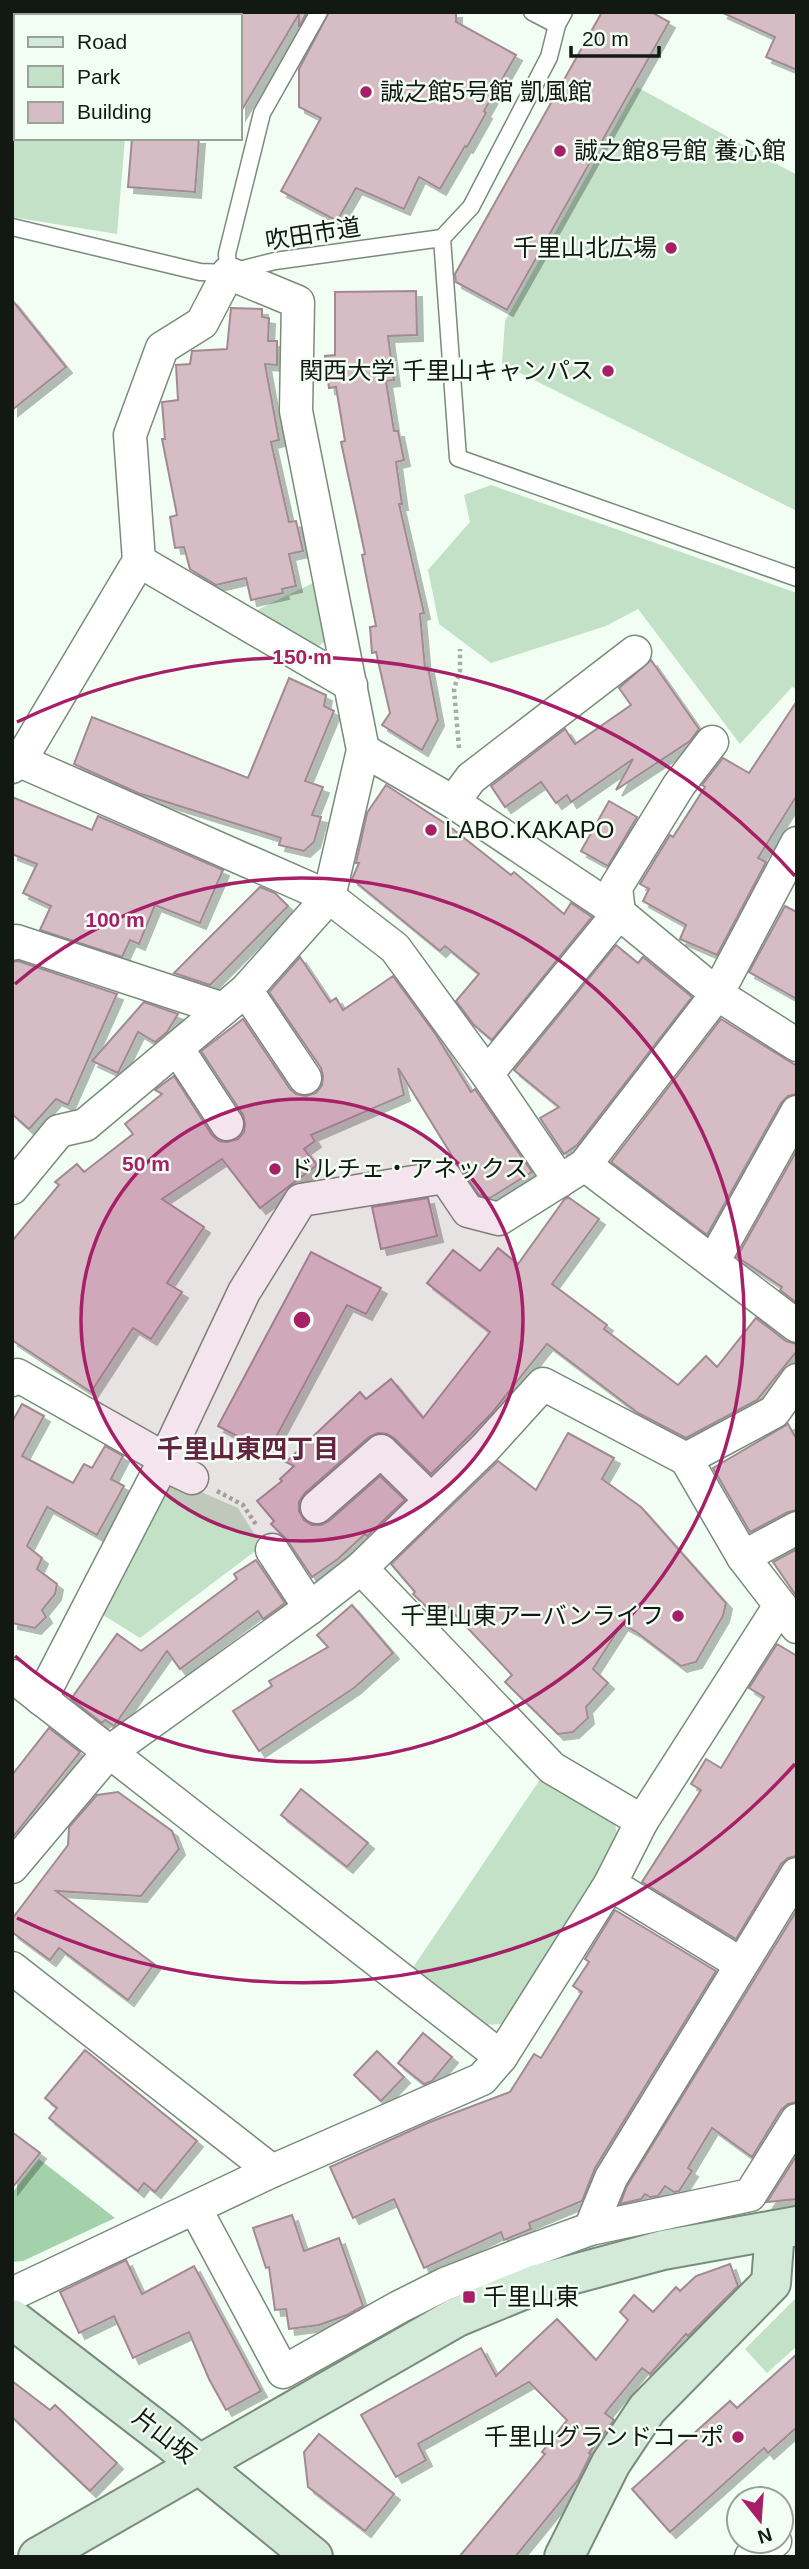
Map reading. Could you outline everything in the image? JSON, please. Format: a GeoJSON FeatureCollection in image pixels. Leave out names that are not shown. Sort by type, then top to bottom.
{"type":"FeatureCollection","features":[{"type":"Feature","properties":{"kind":"street"},"geometry":{"type":"LineString","coordinates":[[12,1188],[59,1130],[85,1125],[235,1000],[329,897],[363,750],[296,411],[298,302],[228,273],[202,323],[162,348],[130,435],[139,561],[16,764],[329,897],[395,948],[486,1074],[572,1173],[713,1262],[797,1326]]}},
{"type":"Feature","properties":{"kind":"street"},"geometry":{"type":"LineString","coordinates":[[139,561],[351,685]]}},
{"type":"Feature","properties":{"kind":"street"},"geometry":{"type":"LineString","coordinates":[[462,790],[635,652]]}},
{"type":"Feature","properties":{"kind":"street"},"geometry":{"type":"LineString","coordinates":[[486,1074],[619,913],[615,887],[678,785],[712,742]]}},
{"type":"Feature","properties":{"kind":"street"},"geometry":{"type":"LineString","coordinates":[[363,750],[462,790],[717,994],[797,1045]]}},
{"type":"Feature","properties":{"kind":"street"},"geometry":{"type":"LineString","coordinates":[[41,1699],[165,1459],[244,1292],[300,1200],[445,1177],[468,1211],[499,1219],[572,1173],[717,994],[797,843]]}},
{"type":"Feature","properties":{"kind":"street"},"geometry":{"type":"LineString","coordinates":[[12,944],[16,941],[235,1000],[305,1077]]}},
{"type":"Feature","properties":{"kind":"street"},"geometry":{"type":"LineString","coordinates":[[177,1048],[227,1124]]}},
{"type":"Feature","properties":{"kind":"street"},"geometry":{"type":"LineString","coordinates":[[713,1262],[797,1111]]}},
{"type":"Feature","properties":{"kind":"street"},"geometry":{"type":"LineString","coordinates":[[12,1380],[17,1375],[165,1459],[173,1469],[203,1483]]}},
{"type":"Feature","properties":{"kind":"street"},"geometry":{"type":"LineString","coordinates":[[686,1460],[774,1412],[797,1380]]}},
{"type":"Feature","properties":{"kind":"street"},"geometry":{"type":"LineString","coordinates":[[12,1867],[108,1753],[310,1608],[361,1568],[485,1448],[543,1384],[686,1460],[743,1557],[788,1617],[642,1821],[610,1884],[501,2057],[482,2079],[272,2171],[12,2294]]}},
{"type":"Feature","properties":{"kind":"street"},"geometry":{"type":"LineString","coordinates":[[317,1507],[381,1451],[431,1500]]}},
{"type":"Feature","properties":{"kind":"street"},"geometry":{"type":"LineString","coordinates":[[743,1557],[797,1528]]}},
{"type":"Feature","properties":{"kind":"street"},"geometry":{"type":"LineString","coordinates":[[264,1538],[310,1608]]}},
{"type":"Feature","properties":{"kind":"street"},"geometry":{"type":"LineString","coordinates":[[361,1568],[552,1768],[642,1821]]}},
{"type":"Feature","properties":{"kind":"street"},"geometry":{"type":"LineString","coordinates":[[12,1676],[501,2057]]}},
{"type":"Feature","properties":{"kind":"street"},"geometry":{"type":"LineString","coordinates":[[590,2229],[611,2178],[797,1874]]}},
{"type":"Feature","properties":{"kind":"street"},"geometry":{"type":"LineString","coordinates":[[610,1884],[741,1964]]}},
{"type":"Feature","properties":{"kind":"street"},"geometry":{"type":"LineString","coordinates":[[12,1968],[272,2171]]}},
{"type":"Feature","properties":{"kind":"street"},"geometry":{"type":"LineString","coordinates":[[195,2208],[283,2372],[445,2284],[590,2229],[750,2195],[797,2120]]}},
{"type":"Feature","properties":{"kind":"street"},"geometry":{"type":"LineString","coordinates":[[38,2557],[457,2317],[537,2284],[663,2250],[786,2228],[771,2283],[647,2409],[611,2463],[564,2557]]}},
{"type":"Feature","properties":{"kind":"street","name":"片山坂"},"geometry":{"type":"LineString","coordinates":[[12,2319],[313,2557]]}},
{"type":"Feature","properties":{"kind":"lane","name":"吹田市道"},"geometry":{"type":"LineString","coordinates":[[319,12],[262,113],[227,254],[228,273],[275,261],[442,238]]}},
{"type":"Feature","properties":{"kind":"lane"},"geometry":{"type":"LineString","coordinates":[[532,12],[561,19],[549,57],[471,207],[442,238],[458,458],[797,578]]}},
{"type":"Feature","properties":{"kind":"lane"},"geometry":{"type":"LineString","coordinates":[[12,227],[200,272],[228,273]]}},
{"type":"Feature","properties":{"kind":"path"},"geometry":{"type":"LineString","coordinates":[[460,649],[460,671],[454,689],[454,712],[462,790]]}},
{"type":"Feature","properties":{"kind":"path"},"geometry":{"type":"LineString","coordinates":[[203,1483],[243,1505],[264,1538]]}},
{"type":"Feature","properties":{"kind":"green space"},"geometry":{"type":"Polygon","coordinates":[[[12,12],[135,12],[14,14],[14,140],[125,140],[117,234],[12,217],[12,12]]]}},
{"type":"Feature","properties":{"kind":"green space","name":"千里山北広場"},"geometry":{"type":"Polygon","coordinates":[[[637,87],[797,175],[797,511],[502,364],[505,321],[637,87]]]}},
{"type":"Feature","properties":{"kind":"green space"},"geometry":{"type":"Polygon","coordinates":[[[491,485],[797,593],[797,690],[792,687],[740,744],[638,609],[606,626],[491,663],[439,624],[428,570],[470,522],[464,495],[491,485]]]}},
{"type":"Feature","properties":{"kind":"green space"},"geometry":{"type":"Polygon","coordinates":[[[315,582],[326,641],[314,649],[251,613],[315,582]]]}},
{"type":"Feature","properties":{"kind":"green space"},"geometry":{"type":"Polygon","coordinates":[[[169,1478],[238,1508],[262,1546],[140,1638],[100,1613],[169,1478]]]}},
{"type":"Feature","properties":{"kind":"green space"},"geometry":{"type":"Polygon","coordinates":[[[541,1778],[614,1819],[618,1839],[504,2024],[483,2025],[412,1969],[541,1778]]]}},
{"type":"Feature","properties":{"kind":"green space"},"geometry":{"type":"Polygon","coordinates":[[[797,2297],[797,2346],[767,2373],[745,2349],[797,2297]]]}},
{"type":"Feature","properties":{"kind":"shaded area"},"geometry":{"type":"Polygon","coordinates":[[[39,2159],[115,2218],[23,2261],[12,2262],[12,2193],[39,2159]]]}},
{"type":"Feature","properties":{"kind":"building"},"geometry":{"type":"Polygon","coordinates":[[[307,12],[299,27],[299,14],[242,110],[242,14],[307,12]]]}},
{"type":"Feature","properties":{"kind":"building"},"geometry":{"type":"Polygon","coordinates":[[[329,12],[456,12],[456,22],[516,55],[467,147],[465,146],[440,189],[419,177],[404,209],[356,188],[337,221],[281,191],[321,118],[299,107],[299,69],[329,12]]]}},
{"type":"Feature","properties":{"kind":"building","name":"誠之館8号館 養心館"},"geometry":{"type":"Polygon","coordinates":[[[602,12],[651,12],[669,22],[507,310],[456,282],[455,274],[602,12]]]}},
{"type":"Feature","properties":{"kind":"building"},"geometry":{"type":"Polygon","coordinates":[[[721,12],[797,12],[797,70],[766,57],[775,37],[721,12]]]}},
{"type":"Feature","properties":{"kind":"building"},"geometry":{"type":"Polygon","coordinates":[[[132,140],[199,140],[195,192],[128,187],[132,140]]]}},
{"type":"Feature","properties":{"kind":"building"},"geometry":{"type":"Polygon","coordinates":[[[416,291],[417,335],[388,336],[394,380],[386,381],[394,431],[398,431],[404,460],[396,462],[402,504],[399,504],[424,613],[420,614],[425,668],[428,667],[438,720],[422,750],[382,725],[390,713],[376,652],[372,653],[370,627],[376,626],[362,555],[365,554],[341,442],[345,441],[336,387],[329,388],[325,356],[335,355],[335,292],[416,291]]]}},
{"type":"Feature","properties":{"kind":"building"},"geometry":{"type":"Polygon","coordinates":[[[12,300],[66,367],[12,410],[12,300]]]}},
{"type":"Feature","properties":{"kind":"building"},"geometry":{"type":"Polygon","coordinates":[[[231,308],[262,309],[262,317],[269,318],[268,341],[277,341],[277,365],[265,364],[279,440],[271,442],[289,522],[296,521],[303,551],[289,554],[296,586],[282,589],[283,593],[251,600],[246,578],[216,585],[190,569],[184,547],[175,548],[170,517],[177,515],[162,439],[165,439],[162,402],[178,400],[176,365],[190,364],[192,351],[227,349],[231,308]]]}},
{"type":"Feature","properties":{"kind":"building"},"geometry":{"type":"Polygon","coordinates":[[[651,660],[699,729],[690,741],[616,790],[633,759],[571,802],[567,795],[556,803],[541,782],[505,807],[491,786],[565,729],[575,744],[631,705],[619,688],[651,660]]]}},
{"type":"Feature","properties":{"kind":"building"},"geometry":{"type":"Polygon","coordinates":[[[289,678],[326,695],[324,706],[334,711],[305,781],[323,787],[312,815],[321,817],[314,842],[304,851],[279,845],[281,838],[138,793],[74,764],[92,717],[248,778],[289,678]]]}},
{"type":"Feature","properties":{"kind":"building"},"geometry":{"type":"Polygon","coordinates":[[[797,701],[797,795],[758,858],[766,862],[717,955],[680,939],[686,925],[643,901],[649,889],[640,884],[670,835],[673,837],[705,787],[702,785],[723,758],[749,773],[797,701]]]}},
{"type":"Feature","properties":{"kind":"building"},"geometry":{"type":"Polygon","coordinates":[[[386,785],[449,826],[511,875],[514,872],[564,914],[571,903],[592,917],[492,1040],[474,1025],[456,1001],[479,974],[445,946],[440,951],[352,879],[359,863],[356,863],[367,813],[386,785]]]}},
{"type":"Feature","properties":{"kind":"building"},"geometry":{"type":"Polygon","coordinates":[[[12,797],[92,830],[98,816],[223,870],[200,923],[155,905],[139,944],[130,940],[122,957],[40,930],[51,906],[23,893],[37,864],[12,854],[12,797]]]}},
{"type":"Feature","properties":{"kind":"building"},"geometry":{"type":"Polygon","coordinates":[[[609,801],[637,817],[608,866],[581,851],[609,801]]]}},
{"type":"Feature","properties":{"kind":"building"},"geometry":{"type":"Polygon","coordinates":[[[260,887],[275,893],[288,906],[210,985],[174,973],[260,887]]]}},
{"type":"Feature","properties":{"kind":"building"},"geometry":{"type":"Polygon","coordinates":[[[785,906],[797,912],[797,999],[749,972],[785,906]]]}},
{"type":"Feature","properties":{"kind":"building"},"geometry":{"type":"Polygon","coordinates":[[[616,945],[638,963],[643,957],[692,997],[577,1145],[564,1154],[540,1118],[559,1107],[514,1070],[616,945]]]}},
{"type":"Feature","properties":{"kind":"building"},"geometry":{"type":"Polygon","coordinates":[[[300,957],[330,1002],[336,998],[343,1010],[393,976],[436,1035],[471,1092],[475,1089],[532,1172],[490,1198],[479,1195],[398,1068],[404,1095],[311,1135],[315,1141],[304,1149],[317,1165],[260,1208],[222,1159],[162,1199],[204,1227],[167,1283],[182,1292],[151,1339],[133,1328],[91,1392],[12,1340],[12,1241],[59,1185],[55,1182],[77,1164],[84,1172],[133,1134],[125,1124],[162,1094],[155,1090],[174,1076],[212,1135],[219,1141],[238,1139],[244,1132],[243,1115],[201,1051],[243,1019],[290,1089],[296,1094],[306,1096],[316,1093],[322,1085],[321,1068],[269,992],[300,957]]]}},
{"type":"Feature","properties":{"kind":"building"},"geometry":{"type":"Polygon","coordinates":[[[18,961],[117,994],[68,1105],[56,1099],[29,1129],[12,1114],[12,962],[18,961]]]}},
{"type":"Feature","properties":{"kind":"building"},"geometry":{"type":"Polygon","coordinates":[[[144,1002],[178,1014],[167,1032],[155,1042],[138,1032],[118,1073],[92,1061],[144,1002]]]}},
{"type":"Feature","properties":{"kind":"building"},"geometry":{"type":"Polygon","coordinates":[[[721,1019],[797,1066],[797,1094],[788,1096],[781,1103],[707,1235],[611,1162],[721,1019]]]}},
{"type":"Feature","properties":{"kind":"building"},"geometry":{"type":"Polygon","coordinates":[[[797,1150],[797,1303],[780,1290],[782,1287],[737,1257],[797,1150]]]}},
{"type":"Feature","properties":{"kind":"building"},"geometry":{"type":"Polygon","coordinates":[[[568,1197],[599,1219],[552,1284],[607,1325],[604,1329],[678,1385],[706,1356],[717,1367],[756,1318],[786,1341],[797,1344],[797,1351],[757,1400],[686,1438],[638,1413],[547,1344],[491,1414],[431,1474],[394,1438],[378,1433],[369,1437],[305,1493],[299,1502],[299,1511],[304,1520],[312,1525],[329,1521],[380,1476],[405,1500],[367,1536],[365,1534],[338,1559],[312,1577],[287,1540],[271,1524],[274,1521],[257,1501],[282,1481],[280,1479],[294,1466],[286,1462],[360,1392],[366,1399],[391,1379],[423,1418],[490,1332],[427,1283],[453,1250],[480,1271],[498,1248],[518,1264],[568,1197]]]}},
{"type":"Feature","properties":{"kind":"building"},"geometry":{"type":"Polygon","coordinates":[[[428,1198],[437,1236],[381,1249],[372,1207],[428,1198]]]}},
{"type":"Feature","properties":{"kind":"building"},"geometry":{"type":"Polygon","coordinates":[[[311,1252],[381,1288],[366,1314],[347,1305],[268,1452],[218,1426],[311,1252]]]}},
{"type":"Feature","properties":{"kind":"building"},"geometry":{"type":"Polygon","coordinates":[[[22,1404],[44,1416],[22,1456],[73,1483],[84,1464],[92,1468],[105,1446],[123,1456],[111,1479],[124,1486],[97,1535],[47,1507],[27,1546],[42,1558],[37,1569],[57,1584],[55,1594],[42,1610],[46,1617],[35,1628],[12,1623],[12,1422],[22,1404]]]}},
{"type":"Feature","properties":{"kind":"building"},"geometry":{"type":"Polygon","coordinates":[[[788,1424],[797,1440],[797,1510],[750,1532],[713,1468],[788,1424]]]}},
{"type":"Feature","properties":{"kind":"building"},"geometry":{"type":"Polygon","coordinates":[[[568,1433],[614,1458],[602,1479],[641,1507],[726,1603],[723,1616],[696,1662],[681,1666],[622,1624],[593,1669],[608,1683],[586,1707],[588,1718],[573,1732],[558,1734],[505,1682],[512,1675],[445,1604],[435,1615],[413,1594],[415,1592],[391,1564],[498,1461],[536,1490],[568,1433]]]}},
{"type":"Feature","properties":{"kind":"building"},"geometry":{"type":"Polygon","coordinates":[[[797,1549],[797,1597],[773,1562],[797,1549]]]}},
{"type":"Feature","properties":{"kind":"building"},"geometry":{"type":"Polygon","coordinates":[[[256,1560],[285,1603],[263,1619],[258,1611],[180,1669],[167,1651],[114,1726],[105,1720],[102,1723],[71,1699],[117,1634],[141,1651],[237,1579],[234,1574],[256,1560]]]}},
{"type":"Feature","properties":{"kind":"building"},"geometry":{"type":"Polygon","coordinates":[[[352,1605],[393,1653],[354,1688],[259,1751],[233,1711],[272,1686],[269,1681],[328,1647],[317,1635],[352,1605]]]}},
{"type":"Feature","properties":{"kind":"building"},"geometry":{"type":"Polygon","coordinates":[[[777,1644],[797,1656],[797,1856],[788,1858],[781,1864],[736,1939],[642,1882],[701,1790],[691,1784],[706,1759],[721,1768],[764,1697],[749,1688],[777,1644]]]}},
{"type":"Feature","properties":{"kind":"building"},"geometry":{"type":"Polygon","coordinates":[[[49,1728],[80,1752],[12,1838],[12,1775],[49,1728]]]}},
{"type":"Feature","properties":{"kind":"building"},"geometry":{"type":"Polygon","coordinates":[[[301,1789],[368,1843],[347,1867],[281,1815],[301,1789]]]}},
{"type":"Feature","properties":{"kind":"building"},"geometry":{"type":"Polygon","coordinates":[[[118,1792],[172,1831],[179,1849],[141,1896],[56,1891],[154,1964],[128,2000],[59,1948],[50,1960],[12,1932],[12,1919],[68,1845],[69,1827],[97,1795],[118,1792]]]}},
{"type":"Feature","properties":{"kind":"building"},"geometry":{"type":"Polygon","coordinates":[[[615,1910],[716,1971],[595,2168],[582,2201],[529,2223],[531,2229],[504,2240],[501,2232],[424,2268],[394,2199],[353,2218],[330,2167],[430,2122],[510,2092],[534,2054],[541,2058],[582,1992],[573,1986],[589,1962],[585,1959],[615,1910]]]}},
{"type":"Feature","properties":{"kind":"building"},"geometry":{"type":"Polygon","coordinates":[[[797,1910],[797,2102],[788,2104],[781,2110],[752,2157],[712,2128],[688,2168],[692,2171],[679,2191],[674,2192],[665,2186],[658,2196],[650,2197],[645,2194],[641,2199],[620,2204],[627,2186],[797,1910]]]}},
{"type":"Feature","properties":{"kind":"building"},"geometry":{"type":"Polygon","coordinates":[[[423,2033],[452,2057],[432,2081],[424,2084],[398,2063],[423,2033]]]}},
{"type":"Feature","properties":{"kind":"building"},"geometry":{"type":"Polygon","coordinates":[[[85,2050],[197,2141],[155,2192],[144,2183],[138,2191],[49,2118],[57,2108],[45,2098],[85,2050]]]}},
{"type":"Feature","properties":{"kind":"building"},"geometry":{"type":"Polygon","coordinates":[[[377,2051],[404,2077],[381,2101],[354,2075],[377,2051]]]}},
{"type":"Feature","properties":{"kind":"building"},"geometry":{"type":"Polygon","coordinates":[[[12,2132],[40,2153],[12,2188],[12,2132]]]}},
{"type":"Feature","properties":{"kind":"building"},"geometry":{"type":"Polygon","coordinates":[[[797,2155],[797,2199],[767,2202],[797,2155]]]}},
{"type":"Feature","properties":{"kind":"building"},"geometry":{"type":"Polygon","coordinates":[[[292,2215],[304,2251],[339,2238],[363,2306],[319,2325],[289,2329],[286,2309],[275,2310],[269,2267],[266,2268],[253,2228],[292,2215]]]}},
{"type":"Feature","properties":{"kind":"building"},"geometry":{"type":"Polygon","coordinates":[[[126,2260],[142,2294],[194,2266],[261,2391],[226,2410],[189,2332],[133,2358],[114,2316],[79,2333],[60,2292],[126,2260]]]}},
{"type":"Feature","properties":{"kind":"building"},"geometry":{"type":"Polygon","coordinates":[[[730,2264],[738,2286],[688,2336],[686,2334],[650,2374],[642,2368],[605,2413],[614,2420],[589,2453],[591,2454],[578,2480],[515,2557],[459,2557],[545,2454],[542,2452],[567,2420],[529,2382],[418,2444],[426,2460],[396,2477],[361,2415],[481,2348],[496,2376],[557,2319],[596,2360],[628,2320],[620,2312],[634,2295],[653,2312],[676,2287],[680,2291],[696,2276],[730,2264]]]}},
{"type":"Feature","properties":{"kind":"building","name":"千里山グランドコーポ"},"geometry":{"type":"Polygon","coordinates":[[[797,2354],[797,2427],[768,2453],[764,2448],[670,2532],[632,2489],[730,2401],[737,2408],[797,2354]]]}},
{"type":"Feature","properties":{"kind":"building"},"geometry":{"type":"Polygon","coordinates":[[[12,2381],[50,2410],[55,2405],[117,2463],[90,2491],[12,2417],[12,2381]]]}},
{"type":"Feature","properties":{"kind":"building"},"geometry":{"type":"Polygon","coordinates":[[[319,2434],[394,2494],[365,2531],[308,2487],[304,2452],[319,2434]]]}},
{"type":"Feature","properties":{"kind":"place","name":"誠之館5号館 凱風館"},"geometry":{"type":"Point","coordinates":[366,92]}},
{"type":"Feature","properties":{"kind":"place","name":"誠之館8号館 養心館"},"geometry":{"type":"Point","coordinates":[560,151]}},
{"type":"Feature","properties":{"kind":"place","name":"千里山北広場"},"geometry":{"type":"Point","coordinates":[671,248]}},
{"type":"Feature","properties":{"kind":"place","name":"関西大学 千里山キャンパス"},"geometry":{"type":"Point","coordinates":[608,371]}},
{"type":"Feature","properties":{"kind":"place","name":"LABO.KAKAPO"},"geometry":{"type":"Point","coordinates":[431,830]}},
{"type":"Feature","properties":{"kind":"place","name":"ドルチェ・アネックス"},"geometry":{"type":"Point","coordinates":[275,1169]}},
{"type":"Feature","properties":{"kind":"place","name":"千里山東アーバンライフ"},"geometry":{"type":"Point","coordinates":[678,1616]}},
{"type":"Feature","properties":{"kind":"place","name":"千里山東"},"geometry":{"type":"Point","coordinates":[469,2297]}},
{"type":"Feature","properties":{"kind":"place","name":"千里山グランドコーポ"},"geometry":{"type":"Point","coordinates":[738,2437]}},
{"type":"Feature","properties":{"kind":"district","name":"千里山東四丁目"},"geometry":{"type":"Point","coordinates":[248,1449]}}]}
